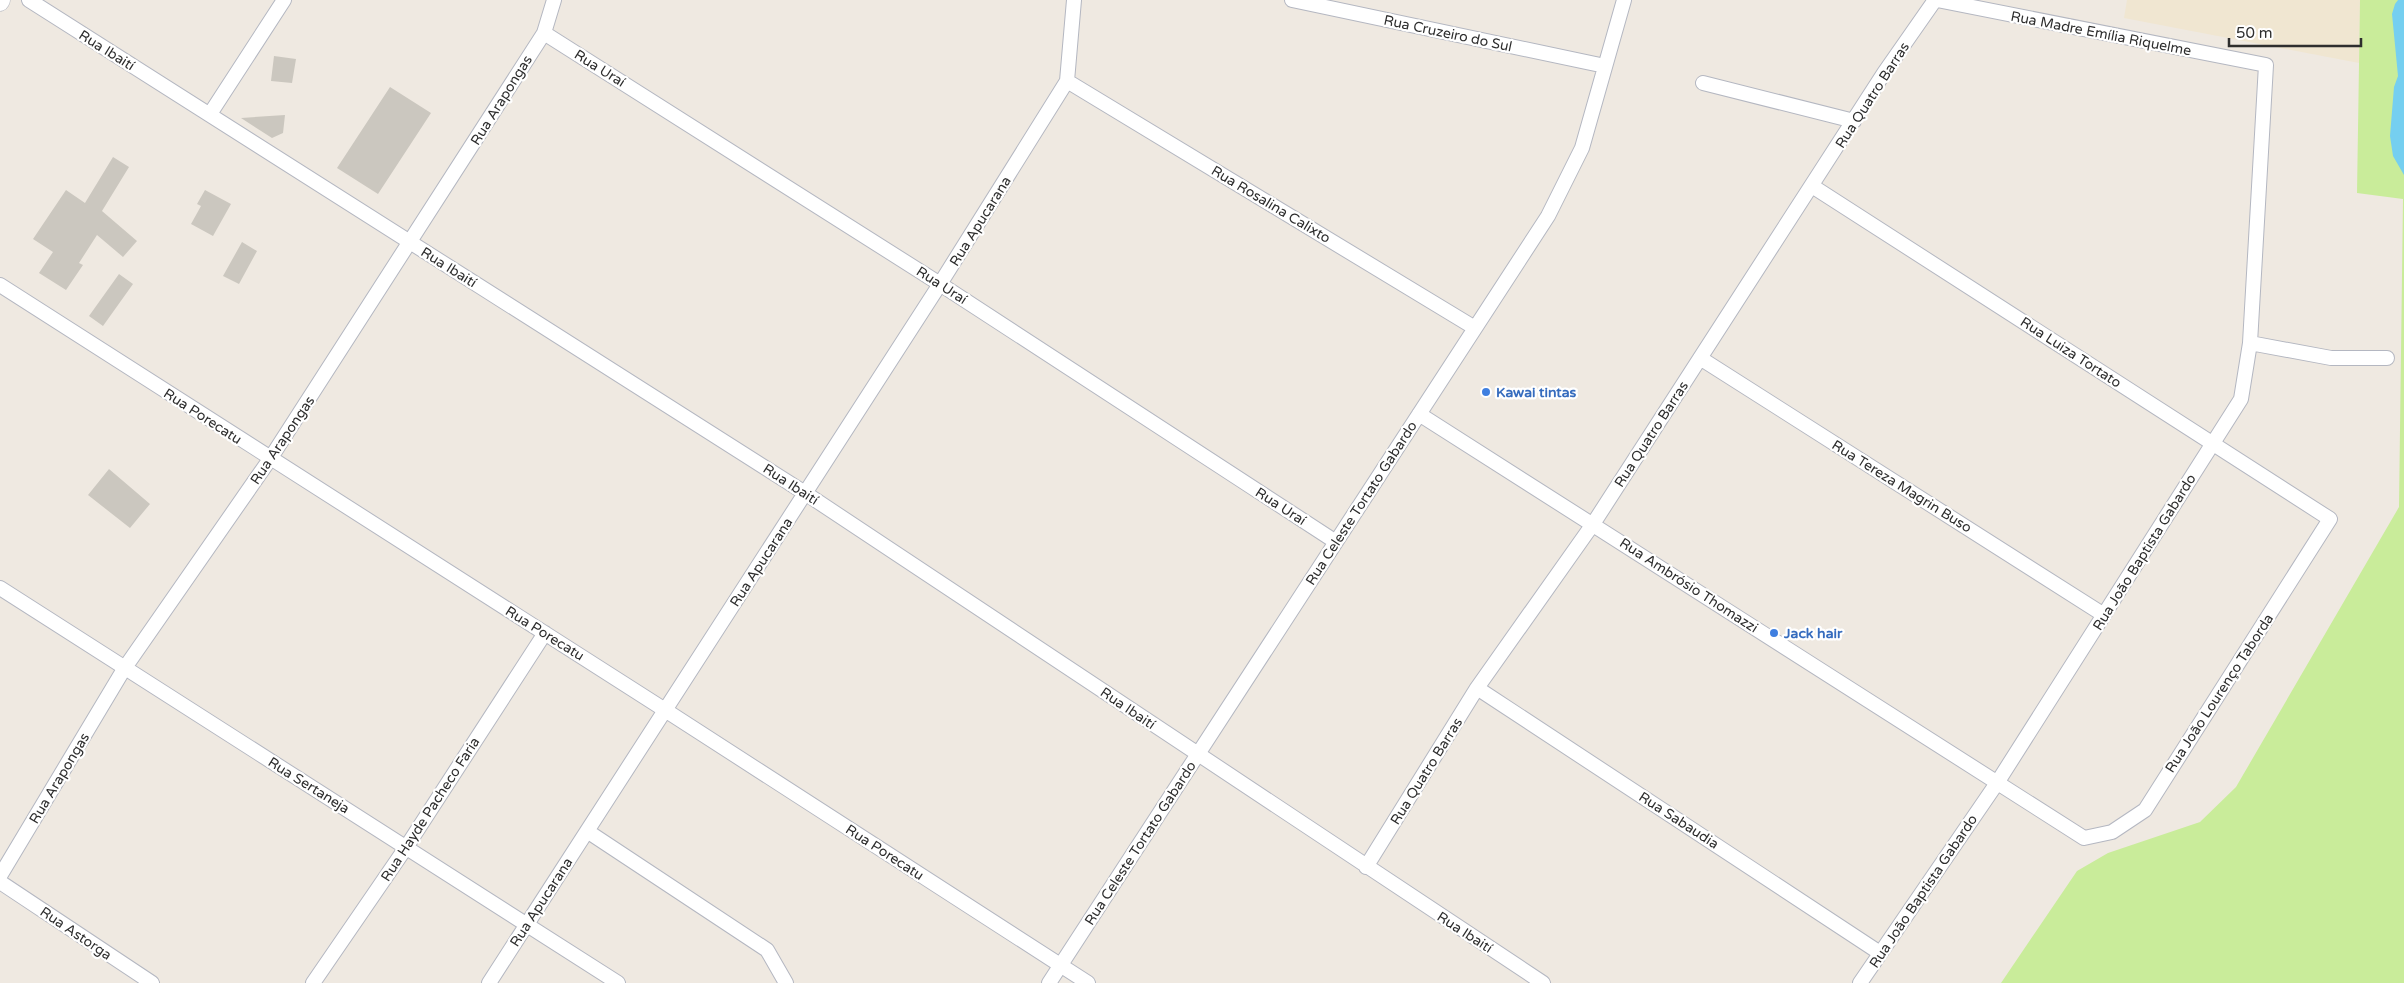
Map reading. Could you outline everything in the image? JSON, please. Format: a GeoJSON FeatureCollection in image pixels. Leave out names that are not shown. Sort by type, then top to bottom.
{"type":"FeatureCollection","features":[{"type":"Feature","properties":{"kind":"street","name":"Rua Ibaití"},"geometry":{"type":"LineString","coordinates":[[28,0],[805,493],[1543,983]]}},
{"type":"Feature","properties":{"kind":"street"},"geometry":{"type":"LineString","coordinates":[[210,114],[284,0]]}},
{"type":"Feature","properties":{"kind":"street","name":"Rua Arapongas"},"geometry":{"type":"LineString","coordinates":[[0,876],[124,669],[270,459],[544,32],[554,0]]}},
{"type":"Feature","properties":{"kind":"street","name":"Rua Apucarana"},"geometry":{"type":"LineString","coordinates":[[489,983],[940,284],[1067,81],[1074,0]]}},
{"type":"Feature","properties":{"kind":"street","name":"Rua Cruzeiro do Sul"},"geometry":{"type":"LineString","coordinates":[[1292,0],[1605,66]]}},
{"type":"Feature","properties":{"kind":"street","name":"Rua Celeste Tortato Gabardo"},"geometry":{"type":"LineString","coordinates":[[1049,983],[1548,216],[1582,148],[1624,0]]}},
{"type":"Feature","properties":{"kind":"street","name":"Rua Madre Emília Riquelme"},"geometry":{"type":"LineString","coordinates":[[1936,0],[2266,65]]}},
{"type":"Feature","properties":{"kind":"street","name":"Rua Quatro Barras"},"geometry":{"type":"LineString","coordinates":[[1366,867],[1477,688],[1594,524],[1854,120],[1936,0]]}},
{"type":"Feature","properties":{"kind":"street","name":"Rua Uraí"},"geometry":{"type":"LineString","coordinates":[[544,32],[940,284],[1336,542]]}},
{"type":"Feature","properties":{"kind":"street","name":"Rua João Baptista Gabardo"},"geometry":{"type":"LineString","coordinates":[[1860,983],[1997,783],[2241,399],[2250,343],[2266,65]]}},
{"type":"Feature","properties":{"kind":"street","name":"Rua Rosalina Calixto"},"geometry":{"type":"LineString","coordinates":[[1067,81],[1475,328]]}},
{"type":"Feature","properties":{"kind":"street"},"geometry":{"type":"LineString","coordinates":[[1703,83],[1854,120]]}},
{"type":"Feature","properties":{"kind":"street","name":"Rua Luiza Tortato"},"geometry":{"type":"LineString","coordinates":[[1812,186],[2330,519]]}},
{"type":"Feature","properties":{"kind":"street","name":"Rua Porecatu"},"geometry":{"type":"LineString","coordinates":[[0,285],[1088,983]]}},
{"type":"Feature","properties":{"kind":"street"},"geometry":{"type":"LineString","coordinates":[[2250,343],[2331,358],[2387,358]]}},
{"type":"Feature","properties":{"kind":"street","name":"Rua Tereza Magrin Buso"},"geometry":{"type":"LineString","coordinates":[[1700,358],[2104,615]]}},
{"type":"Feature","properties":{"kind":"street","name":"Rua Ambrósio Thomazzi"},"geometry":{"type":"LineString","coordinates":[[1420,414],[2084,838]]}},
{"type":"Feature","properties":{"kind":"street","name":"Rua João Lourenço Taborda"},"geometry":{"type":"LineString","coordinates":[[2084,838],[2112,832],[2145,810],[2330,519]]}},
{"type":"Feature","properties":{"kind":"street","name":"Rua Sertaneja"},"geometry":{"type":"LineString","coordinates":[[0,588],[124,669],[407,846],[618,983]]}},
{"type":"Feature","properties":{"kind":"street","name":"Rua Hayde Pacheco Faria"},"geometry":{"type":"LineString","coordinates":[[313,983],[407,846],[545,633]]}},
{"type":"Feature","properties":{"kind":"street","name":"Rua Sabaudia"},"geometry":{"type":"LineString","coordinates":[[1477,688],[1880,952]]}},
{"type":"Feature","properties":{"kind":"street"},"geometry":{"type":"LineString","coordinates":[[587,831],[767,950],[786,983]]}},
{"type":"Feature","properties":{"kind":"street","name":"Rua Astorga"},"geometry":{"type":"LineString","coordinates":[[0,882],[152,983]]}},
{"type":"Feature","properties":{"kind":"shaded area"},"geometry":{"type":"Polygon","coordinates":[[[2127,0],[2360,0],[2359,63],[2124,18],[2127,0]]]}},
{"type":"Feature","properties":{"kind":"green space"},"geometry":{"type":"Polygon","coordinates":[[[2360,0],[2404,0],[2404,983],[2001,983],[2077,871],[2108,853],[2200,822],[2236,787],[2399,507],[2403,199],[2357,193],[2360,0]]]}},
{"type":"Feature","properties":{"kind":"water"},"geometry":{"type":"Polygon","coordinates":[[[2398,0],[2404,0],[2404,175],[2393,156],[2390,136],[2394,87],[2398,76],[2392,14],[2398,0]]]}},
{"type":"Feature","properties":{"kind":"building"},"geometry":{"type":"Polygon","coordinates":[[[274,56],[296,59],[292,83],[271,81],[274,56]]]}},
{"type":"Feature","properties":{"kind":"building"},"geometry":{"type":"Polygon","coordinates":[[[390,87],[431,113],[378,194],[337,168],[390,87]]]}},
{"type":"Feature","properties":{"kind":"building"},"geometry":{"type":"Polygon","coordinates":[[[285,115],[283,133],[272,138],[241,118],[285,115]]]}},
{"type":"Feature","properties":{"kind":"building"},"geometry":{"type":"Polygon","coordinates":[[[113,157],[129,167],[102,211],[137,241],[123,257],[97,235],[79,263],[83,265],[66,290],[39,273],[53,252],[33,239],[66,190],[85,203],[113,157]]]}},
{"type":"Feature","properties":{"kind":"building"},"geometry":{"type":"Polygon","coordinates":[[[205,190],[231,204],[213,236],[191,224],[201,206],[197,204],[205,190]]]}},
{"type":"Feature","properties":{"kind":"building"},"geometry":{"type":"Polygon","coordinates":[[[242,242],[257,251],[239,284],[223,276],[242,242]]]}},
{"type":"Feature","properties":{"kind":"building"},"geometry":{"type":"Polygon","coordinates":[[[119,274],[133,284],[103,326],[89,316],[119,274]]]}},
{"type":"Feature","properties":{"kind":"building"},"geometry":{"type":"Polygon","coordinates":[[[109,469],[150,504],[130,528],[88,495],[109,469]]]}},
{"type":"Feature","properties":{"kind":"place","name":"Kawai tintas"},"geometry":{"type":"Point","coordinates":[1486,392]}},
{"type":"Feature","properties":{"kind":"place","name":"Jack hair"},"geometry":{"type":"Point","coordinates":[1774,633]}}]}
